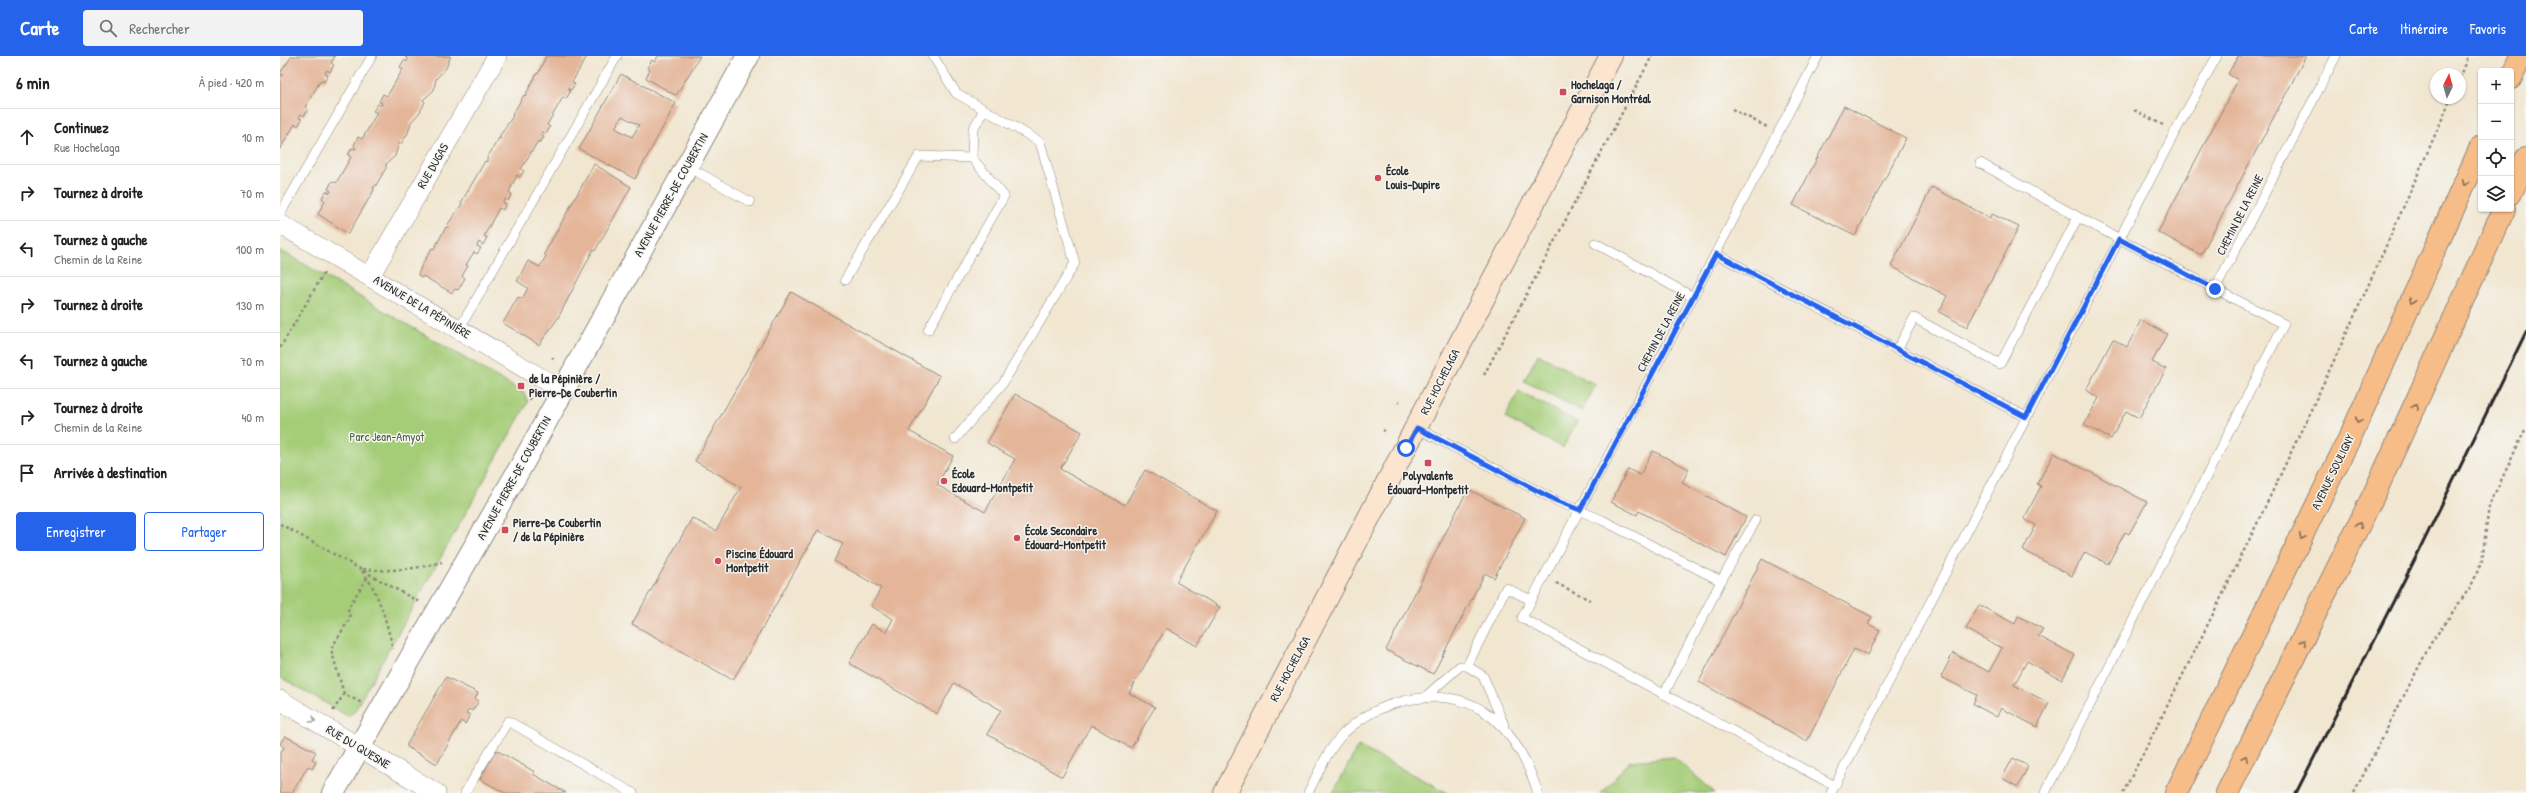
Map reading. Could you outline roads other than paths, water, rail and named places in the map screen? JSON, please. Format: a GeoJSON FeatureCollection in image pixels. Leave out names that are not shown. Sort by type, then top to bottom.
{"type":"FeatureCollection","features":[{"type":"Feature","properties":{"kind":"highway"},"geometry":{"type":"LineString","coordinates":[[2514,71],[2521,56]]}},
{"type":"Feature","properties":{"kind":"highway","name":"AVENUE SOULIGNY"},"geometry":{"type":"LineString","coordinates":[[2176,793],[2352,432],[2478,154]]}},
{"type":"Feature","properties":{"kind":"highway"},"geometry":{"type":"LineString","coordinates":[[2514,187],[2526,160]]}},
{"type":"Feature","properties":{"kind":"highway"},"geometry":{"type":"LineString","coordinates":[[2227,793],[2379,483],[2503,212]]}},
{"type":"Feature","properties":{"kind":"main road","name":"RUE HOCHELAGA"},"geometry":{"type":"LineString","coordinates":[[1225,793],[1417,428],[1482,298],[1611,56]]}},
{"type":"Feature","properties":{"kind":"street","name":"RUE DUGAS"},"geometry":{"type":"LineString","coordinates":[[370,276],[497,56]]}},
{"type":"Feature","properties":{"kind":"street","name":"AVENUE PIERRE-DE COUBERTIN"},"geometry":{"type":"LineString","coordinates":[[333,793],[563,391],[748,56]]}},
{"type":"Feature","properties":{"kind":"street","name":"AVENUE DE LA PÉPINIÈRE"},"geometry":{"type":"LineString","coordinates":[[280,224],[459,328],[563,391]]}},
{"type":"Feature","properties":{"kind":"street","name":"RUE DU QUESNE"},"geometry":{"type":"LineString","coordinates":[[280,700],[436,793]]}},
{"type":"Feature","properties":{"kind":"lane"},"geometry":{"type":"LineString","coordinates":[[280,214],[372,56]]}},
{"type":"Feature","properties":{"kind":"lane"},"geometry":{"type":"LineString","coordinates":[[459,328],[618,56]]}},
{"type":"Feature","properties":{"kind":"lane"},"geometry":{"type":"LineString","coordinates":[[933,56],[956,93],[1040,142],[1075,263],[1003,383],[955,439]]}},
{"type":"Feature","properties":{"kind":"lane","name":"CHEMIN DE LA REINE"},"geometry":{"type":"LineString","coordinates":[[1664,694],[1522,618],[1716,254],[1818,56]]}},
{"type":"Feature","properties":{"kind":"lane"},"geometry":{"type":"LineString","coordinates":[[1756,520],[1721,582],[1664,694],[1833,790],[2119,239],[2217,56]]}},
{"type":"Feature","properties":{"kind":"lane","name":"CHEMIN DE LA REINE"},"geometry":{"type":"LineString","coordinates":[[2215,289],[2336,56]]}},
{"type":"Feature","properties":{"kind":"lane"},"geometry":{"type":"LineString","coordinates":[[928,330],[1004,196],[972,158],[973,129],[984,110]]}},
{"type":"Feature","properties":{"kind":"lane"},"geometry":{"type":"LineString","coordinates":[[845,280],[919,156],[972,158]]}},
{"type":"Feature","properties":{"kind":"lane"},"geometry":{"type":"LineString","coordinates":[[1980,163],[2119,239],[2284,324],[2045,793]]}},
{"type":"Feature","properties":{"kind":"lane"},"geometry":{"type":"LineString","coordinates":[[687,166],[750,202]]}},
{"type":"Feature","properties":{"kind":"lane"},"geometry":{"type":"LineString","coordinates":[[1897,350],[1914,318],[2000,364],[2078,217]]}},
{"type":"Feature","properties":{"kind":"lane"},"geometry":{"type":"LineString","coordinates":[[1595,243],[1693,296]]}},
{"type":"Feature","properties":{"kind":"lane"},"geometry":{"type":"LineString","coordinates":[[1716,254],[2026,417]]}},
{"type":"Feature","properties":{"kind":"lane"},"geometry":{"type":"LineString","coordinates":[[1417,428],[1557,501],[1580,510],[1721,582]]}},
{"type":"Feature","properties":{"kind":"lane"},"geometry":{"type":"LineString","coordinates":[[1467,666],[1506,588],[1531,600]]}},
{"type":"Feature","properties":{"kind":"lane"},"geometry":{"type":"LineString","coordinates":[[1425,697],[1460,666],[1467,666],[1483,676],[1507,731],[1522,752],[1538,793]]}},
{"type":"Feature","properties":{"kind":"lane"},"geometry":{"type":"LineString","coordinates":[[1308,793],[1333,748],[1355,724],[1372,712],[1390,705],[1425,697],[1441,696],[1460,700],[1480,708],[1507,731]]}},
{"type":"Feature","properties":{"kind":"lane"},"geometry":{"type":"LineString","coordinates":[[465,793],[508,721],[633,793]]}},
{"type":"Feature","properties":{"kind":"railway"},"geometry":{"type":"LineString","coordinates":[[2296,793],[2417,555],[2526,332]]}},
{"type":"Feature","properties":{"kind":"place","name":"Hochelaga / Garnison Montréal"},"geometry":{"type":"Point","coordinates":[1563,92]}},
{"type":"Feature","properties":{"kind":"place","name":"École Louis-Dupire"},"geometry":{"type":"Point","coordinates":[1378,178]}},
{"type":"Feature","properties":{"kind":"place","name":"de la Pépinière / Pierre-De Coubertin"},"geometry":{"type":"Point","coordinates":[521,386]}},
{"type":"Feature","properties":{"kind":"place","name":"Polyvalente Édouard-Montpetit"},"geometry":{"type":"Point","coordinates":[1428,463]}},
{"type":"Feature","properties":{"kind":"place","name":"École Edouard-Montpetit"},"geometry":{"type":"Point","coordinates":[944,481]}},
{"type":"Feature","properties":{"kind":"place","name":"Pierre-De Coubertin / de la Pépinière"},"geometry":{"type":"Point","coordinates":[505,530]}},
{"type":"Feature","properties":{"kind":"place","name":"École Secondaire Édouard-Montpetit"},"geometry":{"type":"Point","coordinates":[1017,538]}},
{"type":"Feature","properties":{"kind":"place","name":"Piscine Édouard Montpetit"},"geometry":{"type":"Point","coordinates":[718,561]}},
{"type":"Feature","properties":{"kind":"park label","name":"Parc Jean-Amyot"},"geometry":{"type":"Point","coordinates":[387,437]}}]}
